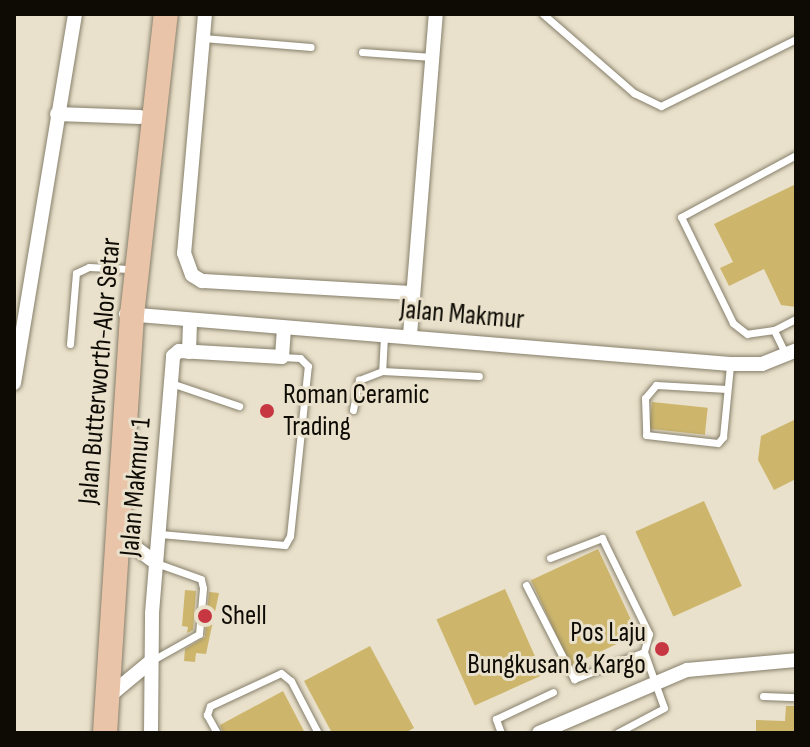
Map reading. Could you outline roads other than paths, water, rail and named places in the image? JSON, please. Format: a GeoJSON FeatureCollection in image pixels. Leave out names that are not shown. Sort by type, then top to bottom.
{"type":"FeatureCollection","features":[{"type":"Feature","properties":{"kind":"main road","name":"Jalan Butterworth-Alor Setar"},"geometry":{"type":"LineString","coordinates":[[105,733],[103,701],[117,534],[127,314],[124,269],[150,14]]}},
{"type":"Feature","properties":{"kind":"main road","name":"Jalan Butterworth-Alor Setar"},"geometry":{"type":"LineString","coordinates":[[88,733],[127,314],[166,14]]}},
{"type":"Feature","properties":{"kind":"street"},"geometry":{"type":"LineString","coordinates":[[14,383],[75,14]]}},
{"type":"Feature","properties":{"kind":"street"},"geometry":{"type":"LineString","coordinates":[[205,14],[184,253],[192,275],[202,281],[413,293]]}},
{"type":"Feature","properties":{"kind":"street"},"geometry":{"type":"LineString","coordinates":[[410,335],[436,14]]}},
{"type":"Feature","properties":{"kind":"street"},"geometry":{"type":"LineString","coordinates":[[57,114],[140,117]]}},
{"type":"Feature","properties":{"kind":"street","name":"Jalan Makmur"},"geometry":{"type":"LineString","coordinates":[[127,314],[190,322],[410,335],[730,364],[762,364],[791,352]]}},
{"type":"Feature","properties":{"kind":"street"},"geometry":{"type":"LineString","coordinates":[[190,322],[189,352],[282,357],[284,328]]}},
{"type":"Feature","properties":{"kind":"street","name":"Jalan Makmur 1"},"geometry":{"type":"LineString","coordinates":[[151,733],[150,662],[173,356],[189,352]]}},
{"type":"Feature","properties":{"kind":"street"},"geometry":{"type":"LineString","coordinates":[[117,534],[156,563]]}},
{"type":"Feature","properties":{"kind":"street"},"geometry":{"type":"LineString","coordinates":[[539,733],[657,682],[715,665],[796,660]]}},
{"type":"Feature","properties":{"kind":"street"},"geometry":{"type":"LineString","coordinates":[[103,701],[150,662]]}},
{"type":"Feature","properties":{"kind":"lane"},"geometry":{"type":"LineString","coordinates":[[543,14],[634,93],[661,106],[796,39]]}},
{"type":"Feature","properties":{"kind":"lane"},"geometry":{"type":"LineString","coordinates":[[203,38],[311,47]]}},
{"type":"Feature","properties":{"kind":"lane"},"geometry":{"type":"LineString","coordinates":[[362,52],[432,57]]}},
{"type":"Feature","properties":{"kind":"lane"},"geometry":{"type":"LineString","coordinates":[[796,155],[681,217],[733,323],[747,334],[774,330],[796,319]]}},
{"type":"Feature","properties":{"kind":"lane"},"geometry":{"type":"LineString","coordinates":[[70,344],[76,273],[89,267],[124,269]]}},
{"type":"Feature","properties":{"kind":"lane"},"geometry":{"type":"LineString","coordinates":[[774,330],[791,352]]}},
{"type":"Feature","properties":{"kind":"lane"},"geometry":{"type":"LineString","coordinates":[[382,371],[384,334]]}},
{"type":"Feature","properties":{"kind":"lane"},"geometry":{"type":"LineString","coordinates":[[160,534],[285,545],[290,536],[308,366],[300,358],[282,357]]}},
{"type":"Feature","properties":{"kind":"lane"},"geometry":{"type":"LineString","coordinates":[[727,389],[656,385],[645,398],[646,435],[718,443],[723,437],[730,364]]}},
{"type":"Feature","properties":{"kind":"lane"},"geometry":{"type":"LineString","coordinates":[[353,410],[359,380],[382,371],[479,376]]}},
{"type":"Feature","properties":{"kind":"lane"},"geometry":{"type":"LineString","coordinates":[[171,383],[239,406]]}},
{"type":"Feature","properties":{"kind":"lane"},"geometry":{"type":"LineString","coordinates":[[550,558],[602,538],[649,634],[644,652],[664,708],[617,733]]}},
{"type":"Feature","properties":{"kind":"lane"},"geometry":{"type":"LineString","coordinates":[[150,662],[199,634],[203,601],[201,579],[156,563]]}},
{"type":"Feature","properties":{"kind":"lane"},"geometry":{"type":"LineString","coordinates":[[526,585],[574,679],[644,652]]}},
{"type":"Feature","properties":{"kind":"lane"},"geometry":{"type":"LineString","coordinates":[[217,733],[207,715],[210,706],[281,673],[291,681],[318,733]]}},
{"type":"Feature","properties":{"kind":"lane"},"geometry":{"type":"LineString","coordinates":[[501,733],[496,719],[553,692]]}},
{"type":"Feature","properties":{"kind":"lane"},"geometry":{"type":"LineString","coordinates":[[763,696],[796,697]]}},
{"type":"Feature","properties":{"kind":"place","name":"Roman Ceramic Trading"},"geometry":{"type":"Point","coordinates":[267,411]}},
{"type":"Feature","properties":{"kind":"place","name":"Shell"},"geometry":{"type":"Point","coordinates":[205,616]}},
{"type":"Feature","properties":{"kind":"place","name":"Pos Laju Bungkusan & Kargo"},"geometry":{"type":"Point","coordinates":[662,649]}}]}
